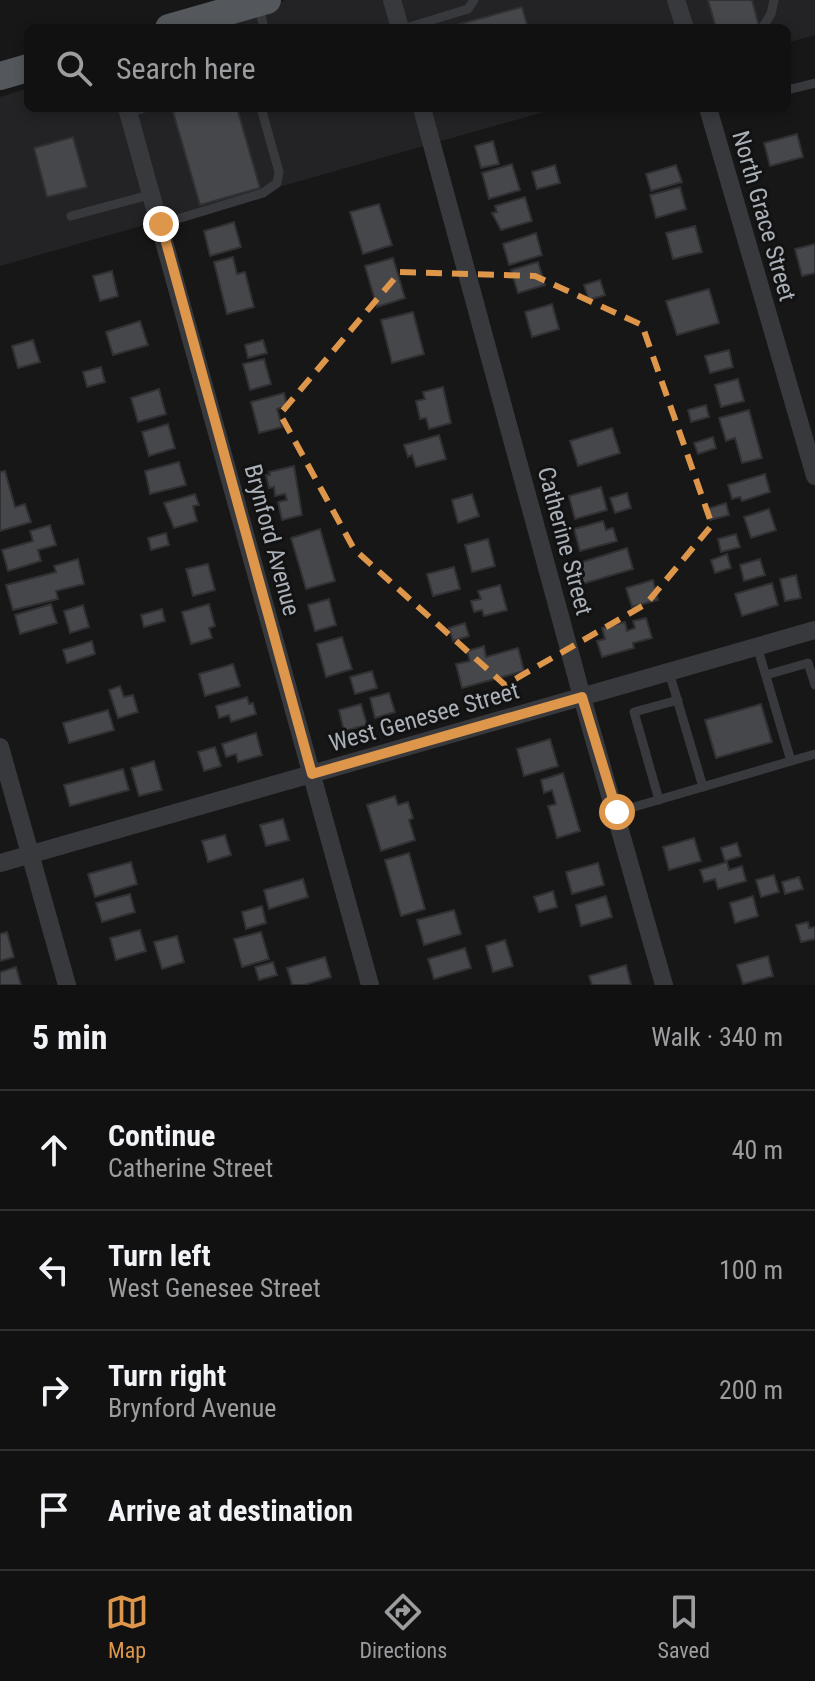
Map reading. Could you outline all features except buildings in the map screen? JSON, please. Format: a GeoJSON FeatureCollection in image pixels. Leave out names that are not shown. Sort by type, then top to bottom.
{"type":"FeatureCollection","features":[{"type":"Feature","properties":{"kind":"main road"},"geometry":{"type":"LineString","coordinates":[[190,24],[263,10]]}},
{"type":"Feature","properties":{"kind":"main road"},"geometry":{"type":"LineString","coordinates":[[0,76],[24,69]]}},
{"type":"Feature","properties":{"kind":"street"},"geometry":{"type":"LineString","coordinates":[[392,0],[401,24]]}},
{"type":"Feature","properties":{"kind":"street"},"geometry":{"type":"LineString","coordinates":[[676,0],[684,24]]}},
{"type":"Feature","properties":{"kind":"street","name":"Brynford Avenue"},"geometry":{"type":"LineString","coordinates":[[133,112],[161,224],[370,985]]}},
{"type":"Feature","properties":{"kind":"street","name":"Catherine Street"},"geometry":{"type":"LineString","coordinates":[[423,112],[582,697],[664,985]]}},
{"type":"Feature","properties":{"kind":"street","name":"North Grace Street"},"geometry":{"type":"LineString","coordinates":[[711,112],[815,476]]}},
{"type":"Feature","properties":{"kind":"street","name":"West Genesee Street"},"geometry":{"type":"LineString","coordinates":[[0,863],[815,630]]}},
{"type":"Feature","properties":{"kind":"street"},"geometry":{"type":"LineString","coordinates":[[0,747],[67,985]]}},
{"type":"Feature","properties":{"kind":"lane"},"geometry":{"type":"LineString","coordinates":[[417,24],[468,9],[474,0]]}},
{"type":"Feature","properties":{"kind":"lane"},"geometry":{"type":"LineString","coordinates":[[765,24],[776,0]]}},
{"type":"Feature","properties":{"kind":"lane"},"geometry":{"type":"LineString","coordinates":[[791,89],[815,83]]}},
{"type":"Feature","properties":{"kind":"lane"},"geometry":{"type":"LineString","coordinates":[[161,224],[263,193],[277,183],[279,172],[262,112]]}},
{"type":"Feature","properties":{"kind":"lane"},"geometry":{"type":"LineString","coordinates":[[71,216],[153,194]]}},
{"type":"Feature","properties":{"kind":"lane"},"geometry":{"type":"LineString","coordinates":[[757,646],[791,761]]}},
{"type":"Feature","properties":{"kind":"lane"},"geometry":{"type":"LineString","coordinates":[[766,675],[808,663],[815,685]]}},
{"type":"Feature","properties":{"kind":"lane"},"geometry":{"type":"LineString","coordinates":[[669,672],[703,787]]}},
{"type":"Feature","properties":{"kind":"lane"},"geometry":{"type":"LineString","coordinates":[[659,800],[634,712],[678,700]]}},
{"type":"Feature","properties":{"kind":"lane"},"geometry":{"type":"LineString","coordinates":[[617,812],[815,754]]}},
{"type":"Feature","properties":{"kind":"highlighted area"},"geometry":{"type":"Polygon","coordinates":[[[400,272],[535,276],[642,325],[712,525],[646,604],[505,685],[354,549],[280,414],[400,272]]]}},
{"type":"Feature","properties":{"kind":"shaded area"},"geometry":{"type":"Polygon","coordinates":[[[286,0],[815,0],[815,35],[791,42],[791,24],[216,24],[286,0]]]}},
{"type":"Feature","properties":{"kind":"shaded area"},"geometry":{"type":"Polygon","coordinates":[[[24,89],[24,112],[544,112],[0,266],[0,97],[24,89]]]}},
{"type":"Feature","properties":{"kind":"route"},"geometry":{"type":"LineString","coordinates":[[161,224],[312,774],[582,697],[617,812]]}}]}
